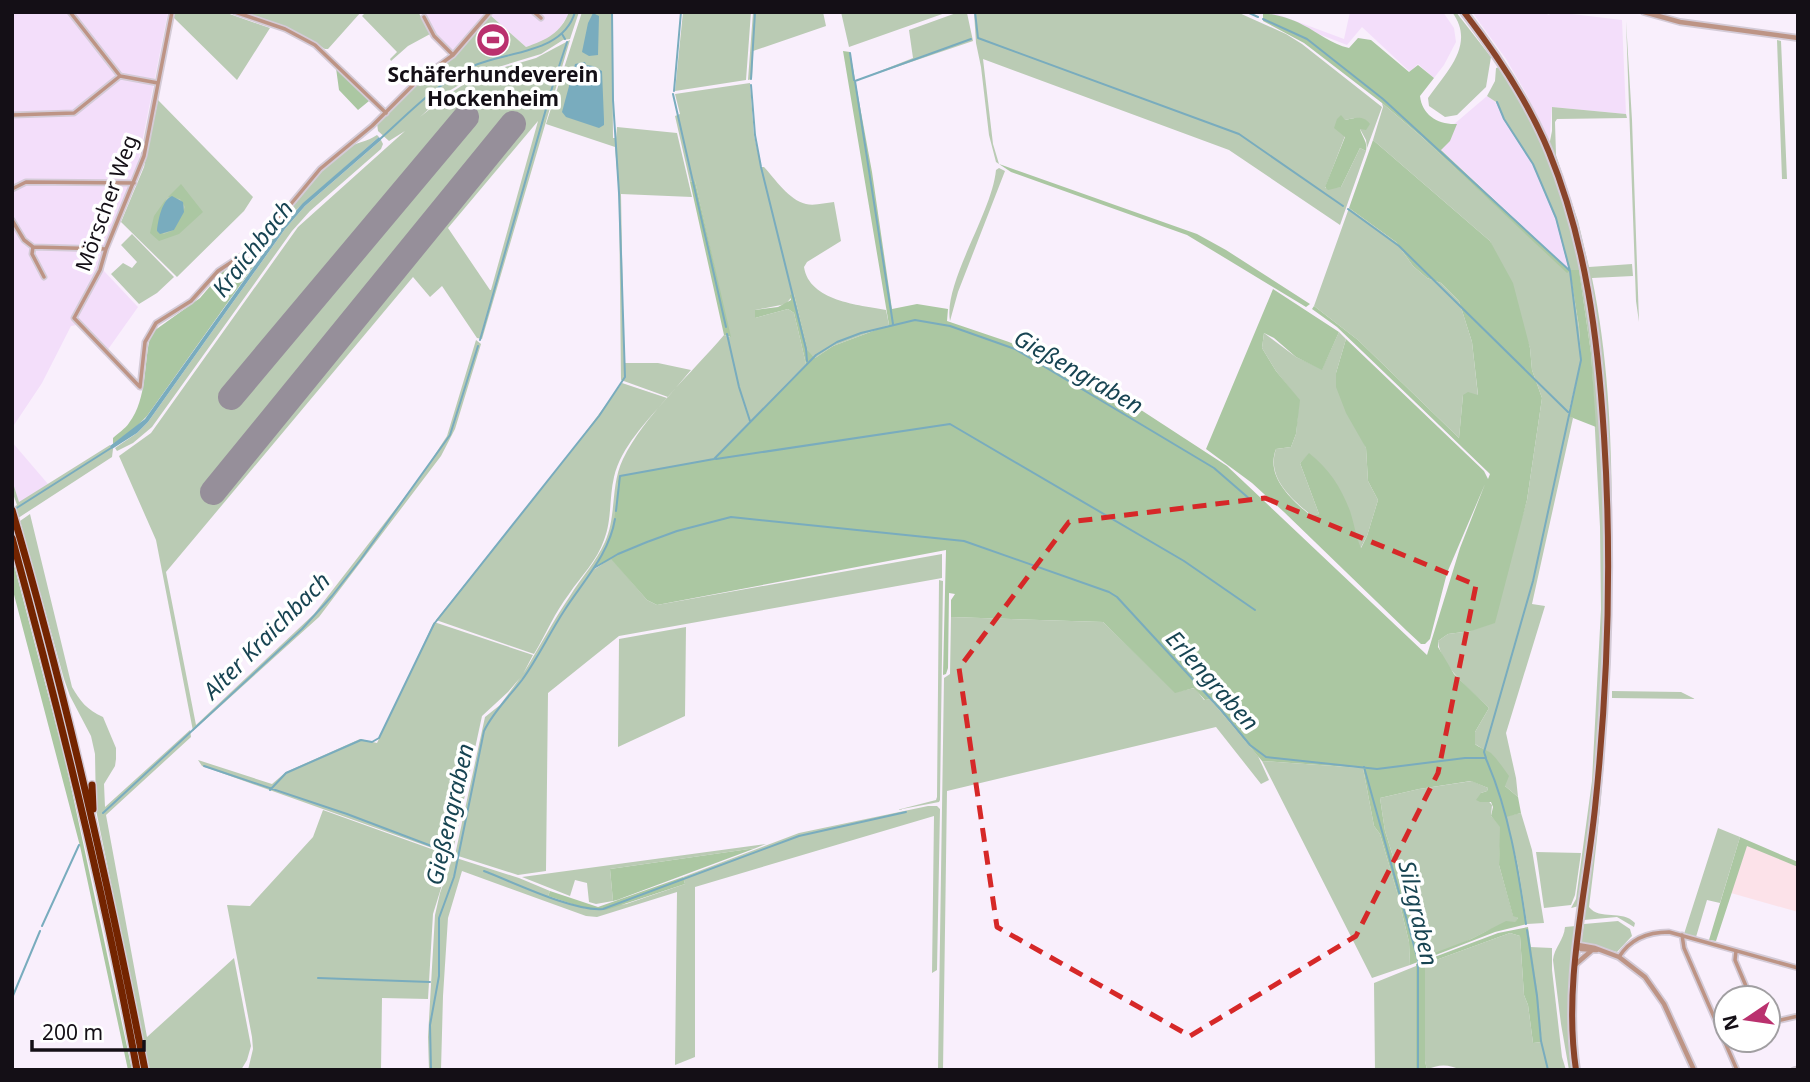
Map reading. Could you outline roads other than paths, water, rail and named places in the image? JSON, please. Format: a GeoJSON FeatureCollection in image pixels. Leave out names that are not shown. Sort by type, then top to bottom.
{"type":"FeatureCollection","features":[{"type":"Feature","properties":{"kind":"highway"},"geometry":{"type":"LineString","coordinates":[[12,510],[58,677],[93,823],[145,1070]]}},
{"type":"Feature","properties":{"kind":"highway"},"geometry":{"type":"LineString","coordinates":[[12,538],[89,835],[138,1070]]}},
{"type":"Feature","properties":{"kind":"highway"},"geometry":{"type":"LineString","coordinates":[[58,677],[69,702]]}},
{"type":"Feature","properties":{"kind":"highway"},"geometry":{"type":"LineString","coordinates":[[92,785],[93,823]]}},
{"type":"Feature","properties":{"kind":"main road"},"geometry":{"type":"LineString","coordinates":[[1464,12],[1511,77],[1550,154],[1577,240],[1596,342],[1606,470],[1607,636],[1595,808],[1572,1004],[1576,1070]]}},
{"type":"Feature","properties":{"kind":"street"},"geometry":{"type":"LineString","coordinates":[[70,12],[120,76],[158,83]]}},
{"type":"Feature","properties":{"kind":"street","name":"Mörscher Weg"},"geometry":{"type":"LineString","coordinates":[[172,12],[144,156],[100,270],[74,318],[140,387],[145,342],[156,323],[191,301],[218,271],[256,246],[320,169],[386,113]]}},
{"type":"Feature","properties":{"kind":"street"},"geometry":{"type":"LineString","coordinates":[[235,12],[285,29],[315,45],[386,113],[416,82],[453,55],[490,12]]}},
{"type":"Feature","properties":{"kind":"street"},"geometry":{"type":"LineString","coordinates":[[534,12],[541,18]]}},
{"type":"Feature","properties":{"kind":"street"},"geometry":{"type":"LineString","coordinates":[[1644,12],[1680,22],[1798,38]]}},
{"type":"Feature","properties":{"kind":"street"},"geometry":{"type":"LineString","coordinates":[[424,17],[434,36],[453,55]]}},
{"type":"Feature","properties":{"kind":"street"},"geometry":{"type":"LineString","coordinates":[[12,115],[74,113],[120,76]]}},
{"type":"Feature","properties":{"kind":"street"},"geometry":{"type":"LineString","coordinates":[[12,189],[26,182],[134,183]]}},
{"type":"Feature","properties":{"kind":"street"},"geometry":{"type":"LineString","coordinates":[[12,220],[24,240],[33,247],[106,249]]}},
{"type":"Feature","properties":{"kind":"street"},"geometry":{"type":"LineString","coordinates":[[33,247],[32,254],[44,277]]}},
{"type":"Feature","properties":{"kind":"street"},"geometry":{"type":"LineString","coordinates":[[1619,957],[1627,945],[1637,939],[1664,932],[1798,968]]}},
{"type":"Feature","properties":{"kind":"street"},"geometry":{"type":"LineString","coordinates":[[1682,935],[1684,948],[1712,1015]]}},
{"type":"Feature","properties":{"kind":"street"},"geometry":{"type":"LineString","coordinates":[[1578,945],[1581,949],[1598,950]]}},
{"type":"Feature","properties":{"kind":"street"},"geometry":{"type":"LineString","coordinates":[[1578,945],[1619,957],[1645,977],[1658,995],[1694,1070]]}},
{"type":"Feature","properties":{"kind":"street"},"geometry":{"type":"LineString","coordinates":[[1736,950],[1735,960],[1745,984]]}},
{"type":"Feature","properties":{"kind":"street"},"geometry":{"type":"LineString","coordinates":[[1576,964],[1591,951]]}},
{"type":"Feature","properties":{"kind":"street"},"geometry":{"type":"LineString","coordinates":[[1729,1054],[1737,1070]]}},
{"type":"Feature","properties":{"kind":"water"},"geometry":{"type":"Polygon","coordinates":[[[593,13],[599,16],[598,55],[589,56],[582,52],[593,13]]]}},
{"type":"Feature","properties":{"kind":"water"},"geometry":{"type":"Polygon","coordinates":[[[585,62],[586,65],[602,71],[604,125],[599,128],[566,117],[562,112],[575,64],[585,62]]]}},
{"type":"Feature","properties":{"kind":"water"},"geometry":{"type":"Polygon","coordinates":[[[379,137],[381,140],[305,206],[285,229],[148,422],[137,433],[112,449],[110,446],[145,419],[285,223],[303,203],[379,137]]]}},
{"type":"Feature","properties":{"kind":"water"},"geometry":{"type":"Polygon","coordinates":[[[172,196],[183,202],[184,212],[174,230],[160,234],[157,231],[161,211],[172,196]]]}},
{"type":"Feature","properties":{"kind":"waterway","name":"Kraichbach"},"geometry":{"type":"LineString","coordinates":[[379,140],[447,81],[486,61],[546,44],[569,26],[575,12]]}},
{"type":"Feature","properties":{"kind":"waterway"},"geometry":{"type":"LineString","coordinates":[[270,790],[286,773],[361,740],[372,742],[379,738],[434,624],[599,416],[625,377],[613,100],[612,12]]}},
{"type":"Feature","properties":{"kind":"waterway"},"geometry":{"type":"LineString","coordinates":[[674,91],[681,12]]}},
{"type":"Feature","properties":{"kind":"waterway"},"geometry":{"type":"LineString","coordinates":[[751,79],[755,12]]}},
{"type":"Feature","properties":{"kind":"waterway"},"geometry":{"type":"LineString","coordinates":[[975,12],[978,38],[1239,134],[1343,206]]}},
{"type":"Feature","properties":{"kind":"waterway"},"geometry":{"type":"LineString","coordinates":[[1247,12],[1258,17]]}},
{"type":"Feature","properties":{"kind":"waterway"},"geometry":{"type":"LineString","coordinates":[[1263,19],[1307,39],[1383,99],[1569,270]]}},
{"type":"Feature","properties":{"kind":"waterway","name":"Alter Kraichbach"},"geometry":{"type":"LineString","coordinates":[[562,34],[565,39]]}},
{"type":"Feature","properties":{"kind":"waterway"},"geometry":{"type":"LineString","coordinates":[[893,324],[855,81],[971,39]]}},
{"type":"Feature","properties":{"kind":"waterway","name":"Alter Kraichbach"},"geometry":{"type":"LineString","coordinates":[[480,340],[567,42]]}},
{"type":"Feature","properties":{"kind":"waterway"},"geometry":{"type":"LineString","coordinates":[[850,53],[854,80]]}},
{"type":"Feature","properties":{"kind":"waterway"},"geometry":{"type":"LineString","coordinates":[[751,85],[761,167],[807,361]]}},
{"type":"Feature","properties":{"kind":"waterway"},"geometry":{"type":"LineString","coordinates":[[673,94],[726,327]]}},
{"type":"Feature","properties":{"kind":"waterway","name":"Erlengraben"},"geometry":{"type":"LineString","coordinates":[[594,568],[647,542],[731,517],[964,541],[1117,597],[1250,745],[1266,757],[1377,769],[1465,758],[1486,758],[1484,752],[1533,581],[1581,360],[1570,271],[1556,218],[1533,164],[1504,119],[1497,102]]}},
{"type":"Feature","properties":{"kind":"waterway"},"geometry":{"type":"LineString","coordinates":[[1348,209],[1399,246],[1568,412]]}},
{"type":"Feature","properties":{"kind":"waterway","name":"Gießengraben"},"geometry":{"type":"LineString","coordinates":[[616,511],[620,476],[714,459],[816,355],[837,342],[861,333],[915,320],[950,326],[1015,349],[1214,468],[1252,501]]}},
{"type":"Feature","properties":{"kind":"waterway"},"geometry":{"type":"LineString","coordinates":[[727,334],[750,421]]}},
{"type":"Feature","properties":{"kind":"waterway","name":"Alter Kraichbach"},"geometry":{"type":"LineString","coordinates":[[103,813],[302,629],[332,596],[450,435],[478,346]]}},
{"type":"Feature","properties":{"kind":"waterway"},"geometry":{"type":"LineString","coordinates":[[716,459],[950,424],[1184,561],[1255,610]]}},
{"type":"Feature","properties":{"kind":"waterway","name":"Kraichbach"},"geometry":{"type":"LineString","coordinates":[[15,509],[111,448]]}},
{"type":"Feature","properties":{"kind":"waterway","name":"Gießengraben"},"geometry":{"type":"LineString","coordinates":[[431,1070],[430,1025],[439,976],[439,918],[454,877],[484,731],[528,672],[594,567],[607,544],[615,519]]}},
{"type":"Feature","properties":{"kind":"waterway"},"geometry":{"type":"LineString","coordinates":[[1486,759],[1507,820],[1526,924]]}},
{"type":"Feature","properties":{"kind":"waterway"},"geometry":{"type":"LineString","coordinates":[[204,766],[347,814],[450,853]]}},
{"type":"Feature","properties":{"kind":"waterway","name":"Silzgraben"},"geometry":{"type":"LineString","coordinates":[[1364,767],[1418,960],[1418,1070]]}},
{"type":"Feature","properties":{"kind":"waterway"},"geometry":{"type":"LineString","coordinates":[[484,871],[560,901],[591,909],[603,909],[799,836],[906,812]]}},
{"type":"Feature","properties":{"kind":"waterway","name":"Alter Kraichbach"},"geometry":{"type":"LineString","coordinates":[[42,926],[79,845]]}},
{"type":"Feature","properties":{"kind":"waterway"},"geometry":{"type":"LineString","coordinates":[[1527,930],[1541,1041],[1548,1070]]}},
{"type":"Feature","properties":{"kind":"waterway","name":"Alter Kraichbach"},"geometry":{"type":"LineString","coordinates":[[12,998],[40,931]]}},
{"type":"Feature","properties":{"kind":"waterway"},"geometry":{"type":"LineString","coordinates":[[318,978],[430,982]]}},
{"type":"Feature","properties":{"kind":"place","name":"Schäferhundeverein Hockenheim"},"geometry":{"type":"Point","coordinates":[493,40]}}]}
